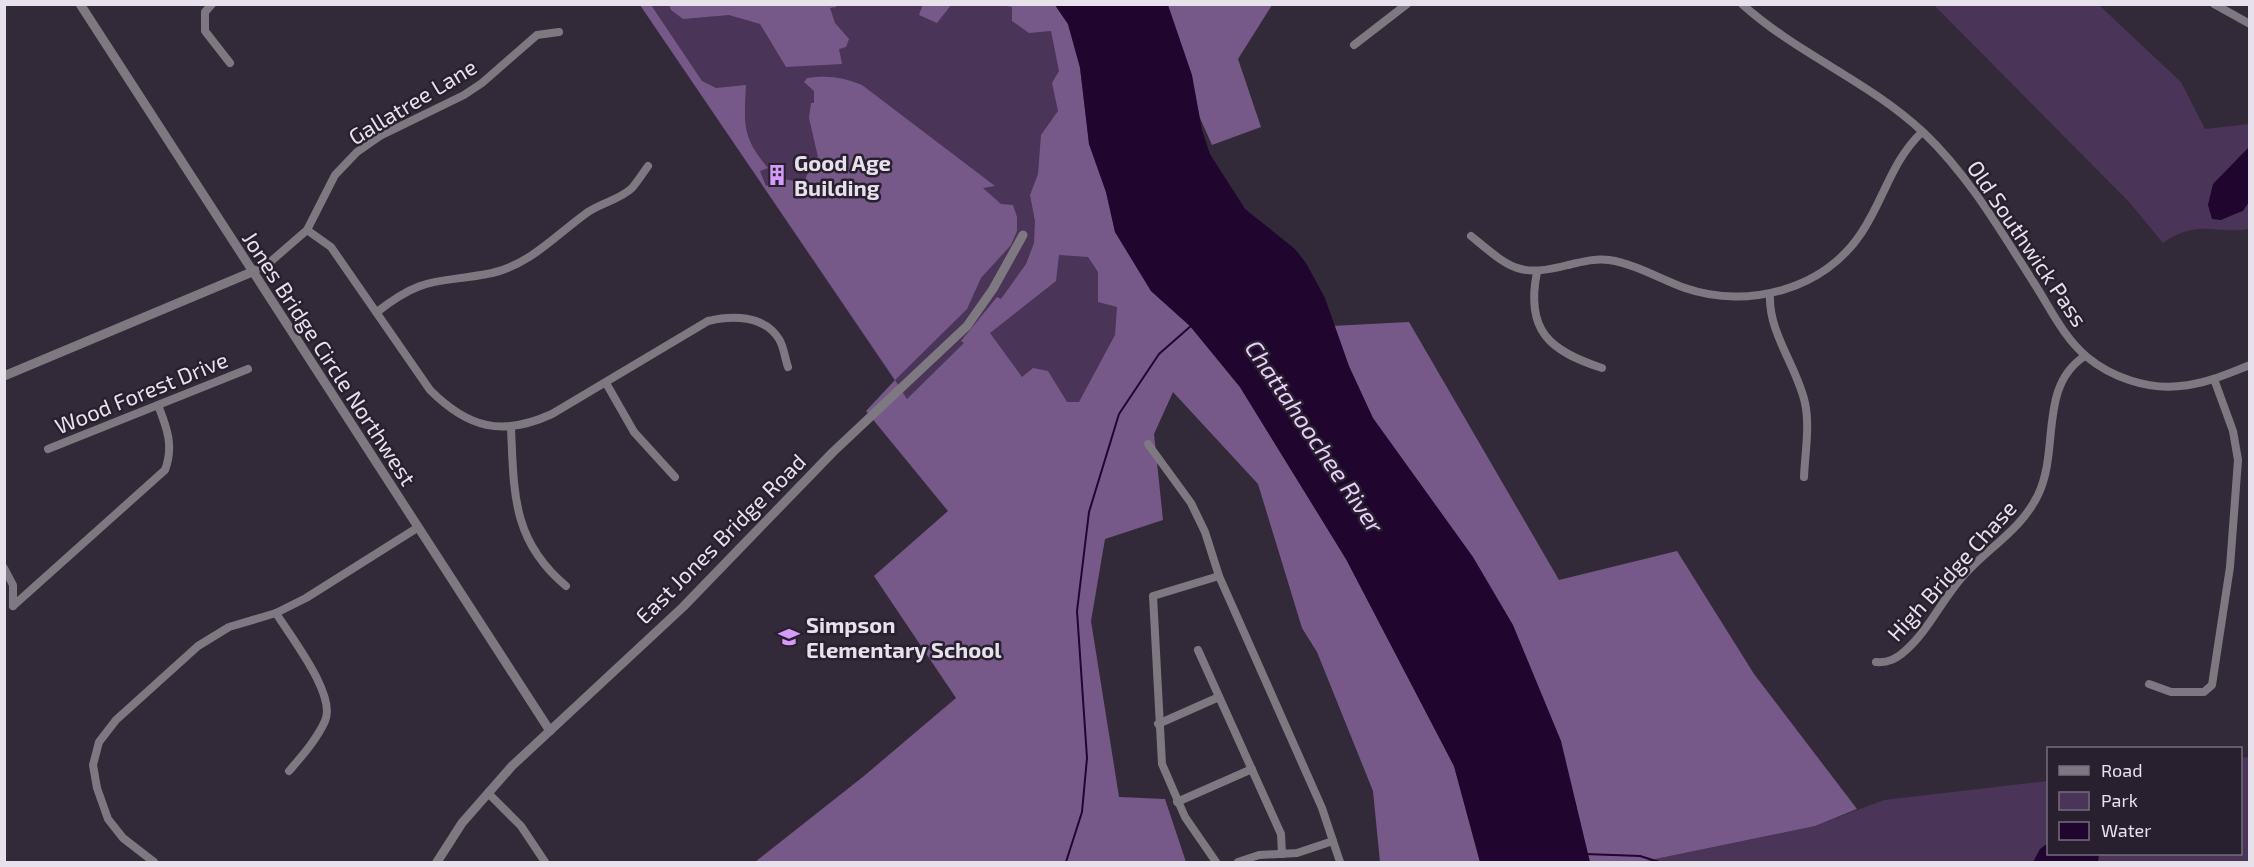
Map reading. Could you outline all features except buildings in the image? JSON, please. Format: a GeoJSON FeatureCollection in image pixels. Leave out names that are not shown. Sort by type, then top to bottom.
{"type":"FeatureCollection","features":[{"type":"Feature","properties":{"kind":"street","name":"Jones Bridge Circle Northwest"},"geometry":{"type":"LineString","coordinates":[[80,4],[550,731]]}},
{"type":"Feature","properties":{"kind":"street"},"geometry":{"type":"LineString","coordinates":[[212,4],[205,12],[205,31],[230,63]]}},
{"type":"Feature","properties":{"kind":"street"},"geometry":{"type":"LineString","coordinates":[[1354,45],[1407,4]]}},
{"type":"Feature","properties":{"kind":"street","name":"Old Southwick Pass"},"geometry":{"type":"LineString","coordinates":[[1742,4],[1761,22],[1867,87],[1945,154],[1977,194],[2066,333],[2085,356],[2112,373],[2148,384],[2178,387],[2214,379],[2250,365]]}},
{"type":"Feature","properties":{"kind":"street"},"geometry":{"type":"LineString","coordinates":[[2214,4],[2250,24]]}},
{"type":"Feature","properties":{"kind":"street","name":"Gallatree Lane"},"geometry":{"type":"LineString","coordinates":[[252,272],[269,262],[307,230],[335,174],[357,152],[380,136],[464,96],[537,35],[559,32]]}},
{"type":"Feature","properties":{"kind":"street"},"geometry":{"type":"LineString","coordinates":[[1472,236],[1515,268],[1537,272],[1585,261],[1608,260],[1630,264],[1704,293],[1742,297],[1770,294],[1812,278],[1848,250],[1872,216],[1897,160],[1922,132]]}},
{"type":"Feature","properties":{"kind":"street"},"geometry":{"type":"LineString","coordinates":[[377,312],[396,297],[420,284],[444,278],[493,273],[527,259],[588,212],[631,189],[648,166]]}},
{"type":"Feature","properties":{"kind":"street"},"geometry":{"type":"LineString","coordinates":[[307,230],[331,247],[430,390],[449,409],[468,420],[511,428],[532,423],[606,383],[708,321],[727,316],[746,318],[765,326],[779,339],[788,367]]}},
{"type":"Feature","properties":{"kind":"street","name":"East Jones Bridge Road"},"geometry":{"type":"LineString","coordinates":[[437,862],[462,823],[512,766],[683,607],[833,452],[967,326],[993,289],[1023,235]]}},
{"type":"Feature","properties":{"kind":"street"},"geometry":{"type":"LineString","coordinates":[[4,376],[252,272]]}},
{"type":"Feature","properties":{"kind":"street"},"geometry":{"type":"LineString","coordinates":[[1537,272],[1533,305],[1546,336],[1566,355],[1602,368]]}},
{"type":"Feature","properties":{"kind":"street"},"geometry":{"type":"LineString","coordinates":[[1770,294],[1778,335],[1800,383],[1805,403],[1807,421],[1804,477]]}},
{"type":"Feature","properties":{"kind":"street","name":"High Bridge Chase"},"geometry":{"type":"LineString","coordinates":[[1876,662],[1891,661],[1904,651],[1923,631],[1964,575],[2008,536],[2027,514],[2046,474],[2058,390],[2070,369],[2085,356]]}},
{"type":"Feature","properties":{"kind":"street","name":"Wood Forest Drive"},"geometry":{"type":"LineString","coordinates":[[48,449],[248,369]]}},
{"type":"Feature","properties":{"kind":"street"},"geometry":{"type":"LineString","coordinates":[[2149,684],[2171,692],[2204,692],[2210,689],[2230,567],[2238,460],[2233,431],[2214,379]]}},
{"type":"Feature","properties":{"kind":"street"},"geometry":{"type":"LineString","coordinates":[[606,383],[634,432],[675,477]]}},
{"type":"Feature","properties":{"kind":"street"},"geometry":{"type":"LineString","coordinates":[[14,606],[165,470],[169,459],[169,433],[158,405]]}},
{"type":"Feature","properties":{"kind":"street"},"geometry":{"type":"LineString","coordinates":[[511,428],[514,494],[523,531],[547,570],[566,586]]}},
{"type":"Feature","properties":{"kind":"street"},"geometry":{"type":"LineString","coordinates":[[1148,444],[1191,502],[1205,532],[1219,576],[1322,808],[1340,862]]}},
{"type":"Feature","properties":{"kind":"street"},"geometry":{"type":"LineString","coordinates":[[154,862],[123,838],[108,819],[97,788],[93,765],[99,742],[116,720],[198,646],[229,627],[276,613],[306,598],[417,528]]}},
{"type":"Feature","properties":{"kind":"street"},"geometry":{"type":"LineString","coordinates":[[4,568],[13,585],[14,606]]}},
{"type":"Feature","properties":{"kind":"street"},"geometry":{"type":"LineString","coordinates":[[1216,862],[1185,817],[1162,764],[1158,724],[1153,596],[1219,576]]}},
{"type":"Feature","properties":{"kind":"street"},"geometry":{"type":"LineString","coordinates":[[4,599],[14,606]]}},
{"type":"Feature","properties":{"kind":"street"},"geometry":{"type":"LineString","coordinates":[[276,613],[318,679],[327,702],[326,720],[290,771]]}},
{"type":"Feature","properties":{"kind":"street"},"geometry":{"type":"LineString","coordinates":[[1198,650],[1281,834],[1281,854]]}},
{"type":"Feature","properties":{"kind":"street"},"geometry":{"type":"LineString","coordinates":[[1158,724],[1219,697]]}},
{"type":"Feature","properties":{"kind":"street"},"geometry":{"type":"LineString","coordinates":[[1177,802],[1252,770]]}},
{"type":"Feature","properties":{"kind":"street"},"geometry":{"type":"LineString","coordinates":[[488,793],[521,826],[545,862]]}},
{"type":"Feature","properties":{"kind":"street"},"geometry":{"type":"LineString","coordinates":[[1238,862],[1259,855],[1298,853],[1333,841]]}},
{"type":"Feature","properties":{"kind":"green space"},"geometry":{"type":"Polygon","coordinates":[[[640,5],[1055,5],[1151,291],[1077,453],[907,399],[640,5]]]}},
{"type":"Feature","properties":{"kind":"green space"},"geometry":{"type":"Polygon","coordinates":[[[1934,5],[2099,5],[2181,82],[2205,129],[2249,124],[2249,229],[2197,229],[2176,235],[2163,243],[2130,203],[1934,5]]]}},
{"type":"Feature","properties":{"kind":"green space"},"geometry":{"type":"Polygon","coordinates":[[[2249,757],[2249,862],[1641,862],[1815,826],[1884,800],[2047,781],[2047,855],[2242,855],[2242,758],[2249,757]]]}},
{"type":"Feature","properties":{"kind":"shaded area"},"geometry":{"type":"Polygon","coordinates":[[[923,4],[951,5],[937,23],[919,15],[923,4]]]}},
{"type":"Feature","properties":{"kind":"shaded area"},"geometry":{"type":"Polygon","coordinates":[[[640,5],[651,5],[702,81],[716,88],[746,85],[746,130],[753,148],[768,168],[760,171],[766,186],[784,179],[804,183],[813,159],[818,157],[809,118],[811,103],[814,103],[814,91],[804,82],[807,78],[842,78],[862,85],[995,186],[983,188],[1001,204],[1013,205],[1017,217],[1017,231],[1011,245],[981,278],[967,309],[895,380],[640,5]]]}},
{"type":"Feature","properties":{"kind":"shaded area"},"geometry":{"type":"Polygon","coordinates":[[[669,5],[837,5],[830,8],[835,23],[849,39],[846,47],[839,49],[842,64],[786,67],[760,24],[729,15],[683,19],[671,10],[669,5]]]}},
{"type":"Feature","properties":{"kind":"shaded area"},"geometry":{"type":"Polygon","coordinates":[[[1001,5],[1055,5],[1068,24],[1080,68],[1089,144],[1106,192],[1115,232],[1151,291],[1190,326],[1240,387],[1346,559],[1454,766],[1480,862],[1380,862],[1373,791],[1317,652],[1302,628],[1258,484],[1173,392],[1154,434],[1163,520],[1105,539],[1091,621],[1119,797],[1165,799],[1186,862],[755,862],[864,776],[956,698],[874,576],[948,511],[866,411],[895,380],[907,399],[964,343],[961,341],[997,297],[1001,299],[1026,264],[1034,243],[1035,221],[1030,195],[1038,174],[1041,135],[1058,111],[1052,83],[1059,71],[1051,31],[1029,33],[1012,21],[1012,7],[1001,5]],[[1059,255],[1056,281],[990,333],[1022,377],[1033,368],[1048,371],[1067,402],[1079,402],[1115,335],[1117,307],[1098,302],[1098,272],[1088,257],[1059,255]]]}},
{"type":"Feature","properties":{"kind":"shaded area"},"geometry":{"type":"Polygon","coordinates":[[[1157,5],[1272,5],[1238,59],[1261,127],[1212,145],[1171,53],[1157,5]]]}},
{"type":"Feature","properties":{"kind":"shaded area"},"geometry":{"type":"Polygon","coordinates":[[[1409,322],[1559,580],[1677,551],[1754,674],[1857,809],[1815,826],[1641,862],[1577,862],[1293,328],[1409,322]]]}},
{"type":"Feature","properties":{"kind":"water","name":"Chattahoochee River"},"geometry":{"type":"Polygon","coordinates":[[[1055,5],[1168,5],[1192,75],[1202,130],[1210,154],[1245,209],[1295,249],[1306,263],[1325,298],[1349,366],[1373,418],[1473,557],[1513,625],[1561,741],[1590,862],[1480,862],[1454,766],[1346,559],[1240,387],[1190,326],[1151,291],[1115,232],[1106,192],[1089,144],[1080,67],[1068,24],[1055,5]]]}},
{"type":"Feature","properties":{"kind":"water"},"geometry":{"type":"Polygon","coordinates":[[[2249,147],[2249,202],[2243,211],[2221,220],[2212,219],[2208,205],[2213,184],[2249,147]]]}},
{"type":"Feature","properties":{"kind":"water"},"geometry":{"type":"Polygon","coordinates":[[[2047,844],[2047,855],[2099,855],[2098,862],[2033,862],[2040,849],[2047,844]]]}},
{"type":"Feature","properties":{"kind":"waterway"},"geometry":{"type":"LineString","coordinates":[[1066,862],[1082,812],[1087,758],[1077,611],[1089,512],[1119,414],[1159,354],[1192,325]]}},
{"type":"Feature","properties":{"kind":"waterway"},"geometry":{"type":"LineString","coordinates":[[1585,854],[1640,856],[1659,862]]}},
{"type":"Feature","properties":{"kind":"place","name":"Good Age Building"},"geometry":{"type":"Point","coordinates":[777,175]}},
{"type":"Feature","properties":{"kind":"place","name":"Simpson Elementary School"},"geometry":{"type":"Point","coordinates":[789,637]}}]}
